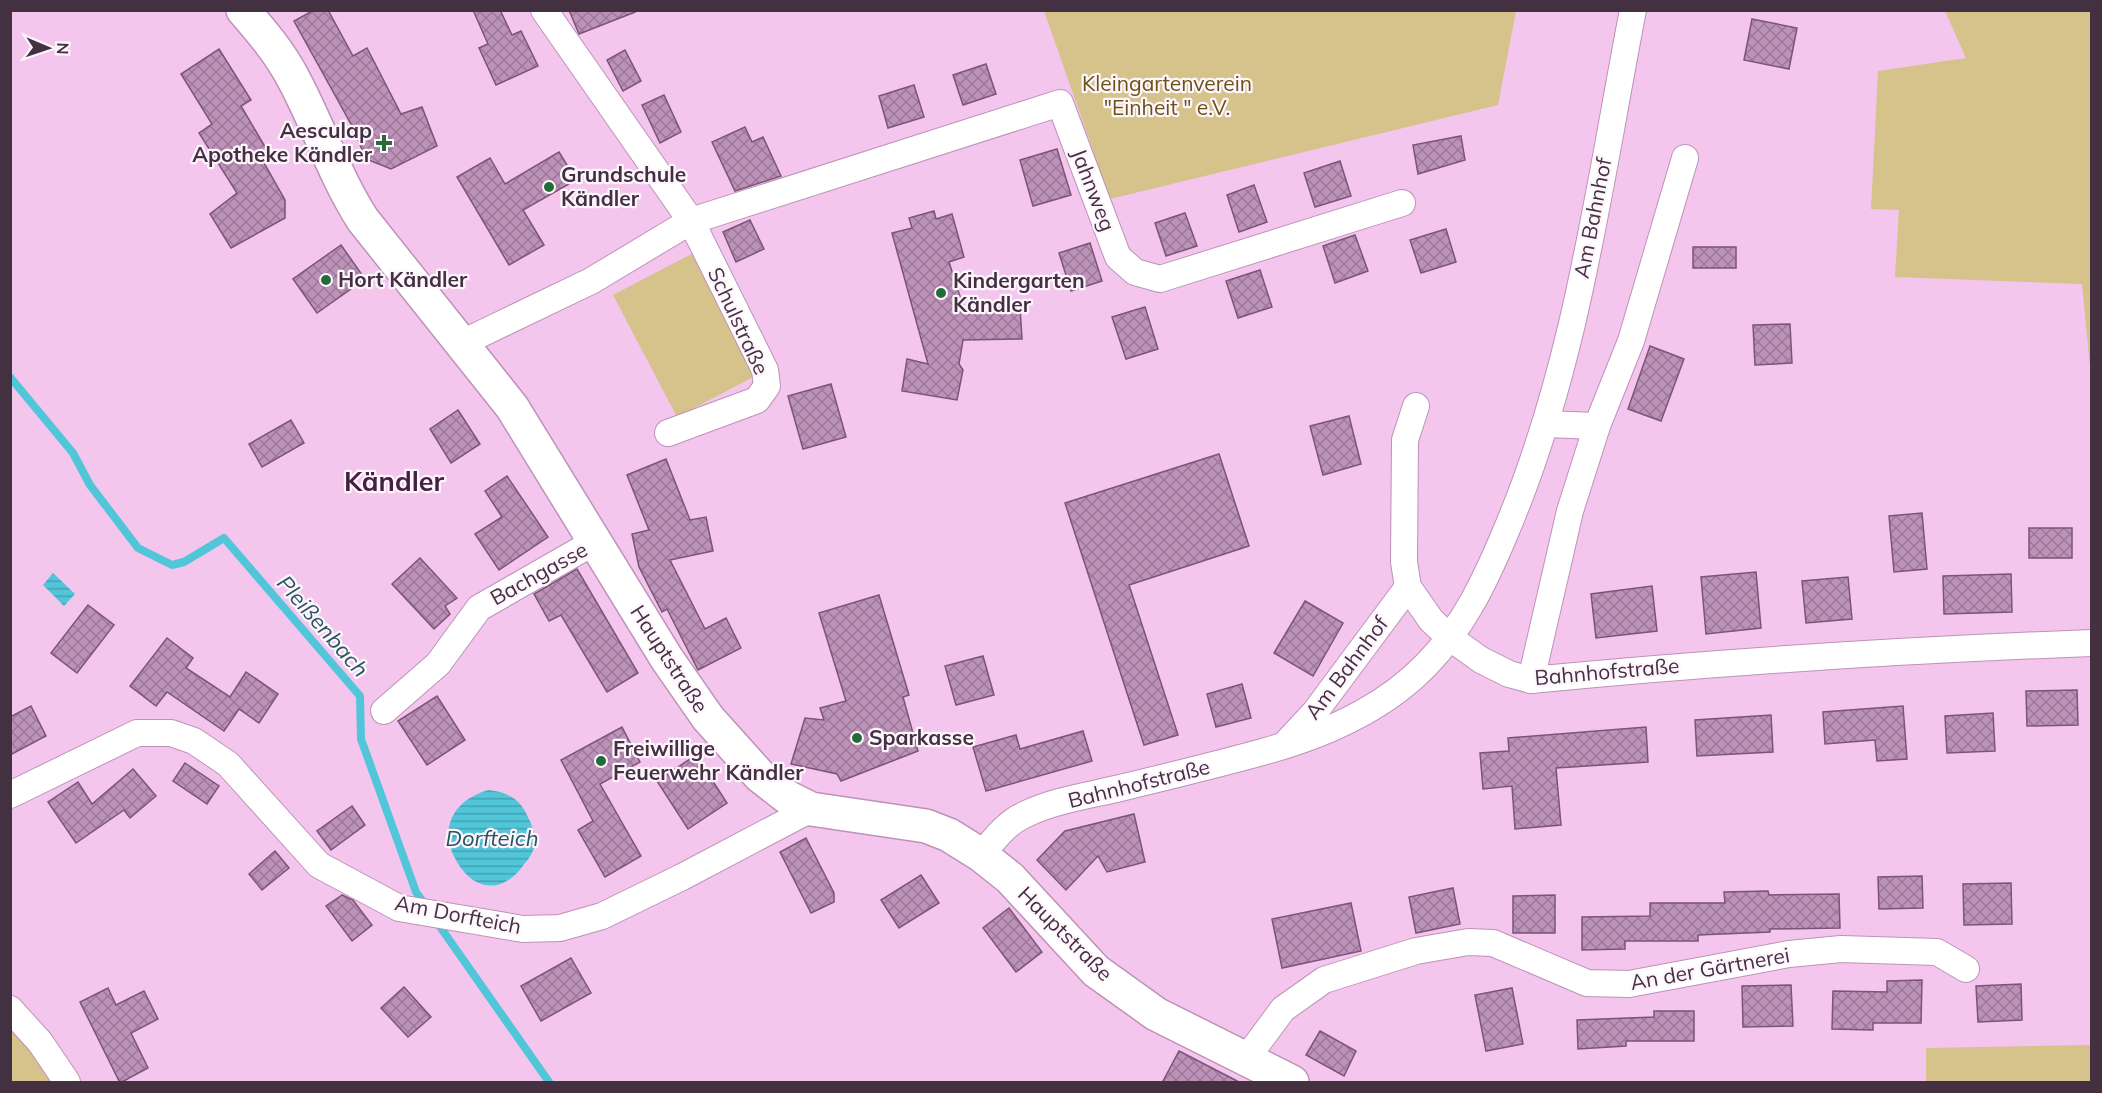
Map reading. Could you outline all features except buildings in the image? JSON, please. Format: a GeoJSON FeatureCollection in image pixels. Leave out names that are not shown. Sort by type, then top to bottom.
{"type":"FeatureCollection","features":[{"type":"Feature","properties":{"kind":"street","name":"Hauptstraße"},"geometry":{"type":"LineString","coordinates":[[243,10],[273,45],[293,78],[350,200],[363,220],[512,407],[597,541],[667,659],[708,718],[760,776],[787,797],[811,809],[926,826],[949,835],[981,855],[1010,878],[1096,971],[1156,1014],[1292,1083]]}},
{"type":"Feature","properties":{"kind":"street","name":"Schulstraße"},"geometry":{"type":"LineString","coordinates":[[544,10],[691,221],[765,370],[767,386],[757,400],[668,433]]}},
{"type":"Feature","properties":{"kind":"street","name":"Am Bahnhof"},"geometry":{"type":"LineString","coordinates":[[1449,637],[1480,593],[1518,502],[1545,424],[1578,300],[1633,10]]}},
{"type":"Feature","properties":{"kind":"street","name":"Jahnweg"},"geometry":{"type":"LineString","coordinates":[[691,221],[1060,103],[1118,257],[1135,272],[1160,279],[1402,203]]}},
{"type":"Feature","properties":{"kind":"street"},"geometry":{"type":"LineString","coordinates":[[1531,680],[1570,511],[1597,426],[1631,341],[1685,158]]}},
{"type":"Feature","properties":{"kind":"street"},"geometry":{"type":"LineString","coordinates":[[462,343],[591,281],[691,221]]}},
{"type":"Feature","properties":{"kind":"street"},"geometry":{"type":"LineString","coordinates":[[1416,405],[1405,440],[1404,562],[1408,587],[1431,620],[1449,637]]}},
{"type":"Feature","properties":{"kind":"street"},"geometry":{"type":"LineString","coordinates":[[1545,424],[1597,426]]}},
{"type":"Feature","properties":{"kind":"street","name":"Bachgasse"},"geometry":{"type":"LineString","coordinates":[[384,711],[438,664],[479,608],[597,541]]}},
{"type":"Feature","properties":{"kind":"street","name":"Am Bahnhof"},"geometry":{"type":"LineString","coordinates":[[1283,746],[1315,712],[1408,587]]}},
{"type":"Feature","properties":{"kind":"street","name":"Bahnhofstraße"},"geometry":{"type":"LineString","coordinates":[[981,855],[1000,833],[1023,815],[1058,803],[1187,773],[1304,741],[1378,705],[1427,665],[1449,637],[1481,660],[1509,674],[1531,680],[1849,654],[2091,643]]}},
{"type":"Feature","properties":{"kind":"street","name":"Am Dorfteich"},"geometry":{"type":"LineString","coordinates":[[10,795],[137,733],[171,733],[194,741],[228,764],[319,865],[399,908],[523,929],[560,928],[602,916],[811,809]]}},
{"type":"Feature","properties":{"kind":"street","name":"An der Gärtnerei"},"geometry":{"type":"LineString","coordinates":[[1246,1059],[1283,1009],[1324,980],[1416,951],[1468,942],[1493,943],[1587,983],[1629,984],[1789,954],[1841,950],[1936,952],[1966,969]]}},
{"type":"Feature","properties":{"kind":"street"},"geometry":{"type":"LineString","coordinates":[[10,1010],[40,1042],[67,1083]]}},
{"type":"Feature","properties":{"kind":"green space","name":"Kleingartenverein \"Einheit \" e.V."},"geometry":{"type":"Polygon","coordinates":[[[1044,10],[1516,11],[1498,105],[1110,199],[1044,10]]]}},
{"type":"Feature","properties":{"kind":"green space"},"geometry":{"type":"Polygon","coordinates":[[[1945,11],[2091,11],[2091,378],[2082,284],[1895,277],[1899,210],[1871,209],[1878,71],[1966,58],[1945,11]]]}},
{"type":"Feature","properties":{"kind":"green space"},"geometry":{"type":"Polygon","coordinates":[[[699,250],[761,373],[677,417],[613,295],[699,250]]]}},
{"type":"Feature","properties":{"kind":"green space"},"geometry":{"type":"Polygon","coordinates":[[[10,1030],[30,1045],[51,1082],[11,1082],[10,1030]]]}},
{"type":"Feature","properties":{"kind":"green space"},"geometry":{"type":"Polygon","coordinates":[[[2091,1045],[2091,1082],[1926,1082],[1926,1048],[2091,1045]]]}},
{"type":"Feature","properties":{"kind":"water"},"geometry":{"type":"Polygon","coordinates":[[[53,573],[75,594],[64,606],[43,585],[53,573]]]}},
{"type":"Feature","properties":{"kind":"water","name":"Dorfteich"},"geometry":{"type":"Polygon","coordinates":[[[489,790],[506,794],[519,803],[531,824],[535,843],[530,856],[514,876],[506,882],[488,886],[472,879],[457,862],[451,850],[449,827],[452,817],[466,800],[489,790]]]}},
{"type":"Feature","properties":{"kind":"waterway","name":"Pleißenbach"},"geometry":{"type":"LineString","coordinates":[[10,377],[73,453],[90,485],[138,548],[172,565],[184,562],[224,538],[360,696],[361,739],[416,892],[426,906]]}},
{"type":"Feature","properties":{"kind":"waterway","name":"Pleißenbach"},"geometry":{"type":"LineString","coordinates":[[436,921],[549,1082]]}},
{"type":"Feature","properties":{"kind":"place","name":"Aesculap Apotheke Kändler"},"geometry":{"type":"Point","coordinates":[384,143]}},
{"type":"Feature","properties":{"kind":"place","name":"Grundschule Kändler"},"geometry":{"type":"Point","coordinates":[549,187]}},
{"type":"Feature","properties":{"kind":"place","name":"Hort Kändler"},"geometry":{"type":"Point","coordinates":[326,280]}},
{"type":"Feature","properties":{"kind":"place","name":"Kindergarten Kändler"},"geometry":{"type":"Point","coordinates":[941,293]}},
{"type":"Feature","properties":{"kind":"place","name":"Sparkasse"},"geometry":{"type":"Point","coordinates":[857,738]}},
{"type":"Feature","properties":{"kind":"place","name":"Freiwillige Feuerwehr Kändler"},"geometry":{"type":"Point","coordinates":[601,761]}},
{"type":"Feature","properties":{"kind":"district","name":"Kändler"},"geometry":{"type":"Point","coordinates":[394,482]}}]}
